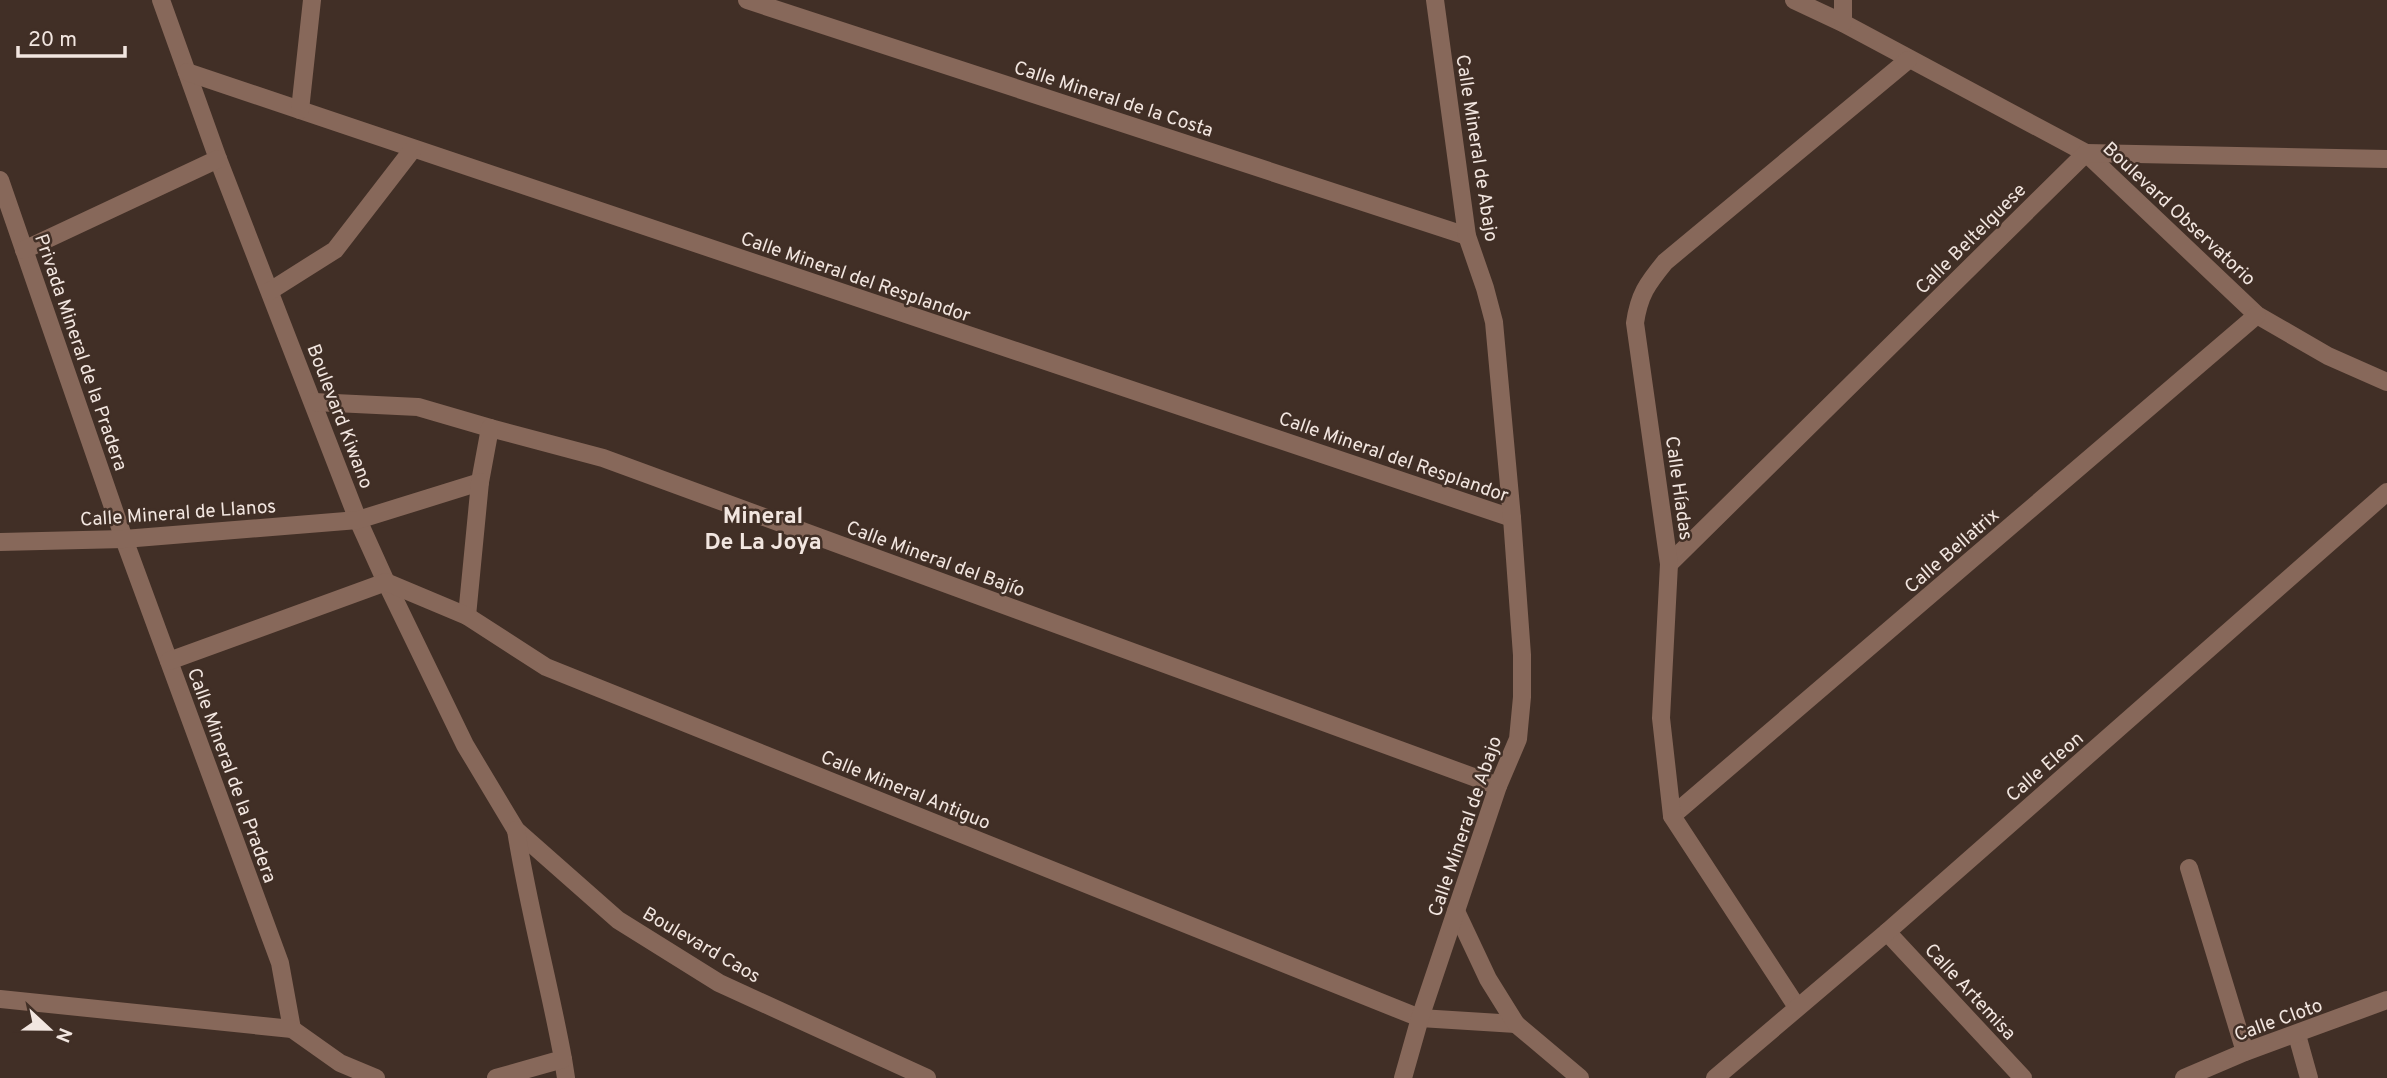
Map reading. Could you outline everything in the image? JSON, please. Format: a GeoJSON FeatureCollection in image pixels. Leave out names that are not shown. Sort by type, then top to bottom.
{"type":"FeatureCollection","features":[{"type":"Feature","properties":{"kind":"street","name":"Boulevard Kiwano"},"geometry":{"type":"LineString","coordinates":[[162,0],[218,159],[358,520],[465,745],[516,830]]}},
{"type":"Feature","properties":{"kind":"street"},"geometry":{"type":"LineString","coordinates":[[300,110],[312,0]]}},
{"type":"Feature","properties":{"kind":"street","name":"Calle Mineral de la Costa"},"geometry":{"type":"LineString","coordinates":[[747,0],[1467,236]]}},
{"type":"Feature","properties":{"kind":"street","name":"Calle Mineral de Abajo"},"geometry":{"type":"LineString","coordinates":[[1403,1078],[1420,1018],[1498,786],[1518,739],[1522,697],[1522,655],[1513,519],[1494,322],[1467,236],[1435,0]]}},
{"type":"Feature","properties":{"kind":"street","name":"Boulevard Observatorio"},"geometry":{"type":"LineString","coordinates":[[1794,0],[1843,23],[2086,153],[2257,315],[2328,356],[2387,382]]}},
{"type":"Feature","properties":{"kind":"street"},"geometry":{"type":"LineString","coordinates":[[1843,0],[1843,23]]}},
{"type":"Feature","properties":{"kind":"street","name":"Calle Híadas"},"geometry":{"type":"LineString","coordinates":[[1797,1007],[1672,816],[1661,718],[1669,564],[1635,323],[1639,301],[1647,283],[1665,262],[1908,60]]}},
{"type":"Feature","properties":{"kind":"street","name":"Calle Mineral del Resplandor"},"geometry":{"type":"LineString","coordinates":[[187,72],[1513,519]]}},
{"type":"Feature","properties":{"kind":"street"},"geometry":{"type":"LineString","coordinates":[[270,291],[335,250],[413,149]]}},
{"type":"Feature","properties":{"kind":"street"},"geometry":{"type":"LineString","coordinates":[[2086,153],[2387,159]]}},
{"type":"Feature","properties":{"kind":"street","name":"Calle Beltelguese"},"geometry":{"type":"LineString","coordinates":[[1669,564],[2086,153]]}},
{"type":"Feature","properties":{"kind":"street"},"geometry":{"type":"LineString","coordinates":[[24,250],[218,159]]}},
{"type":"Feature","properties":{"kind":"street","name":"Privada Mineral de la Pradera"},"geometry":{"type":"LineString","coordinates":[[0,180],[124,538]]}},
{"type":"Feature","properties":{"kind":"street","name":"Calle Bellatrix"},"geometry":{"type":"LineString","coordinates":[[1672,816],[2257,315]]}},
{"type":"Feature","properties":{"kind":"street","name":"Calle Mineral del Bajío"},"geometry":{"type":"LineString","coordinates":[[314,402],[418,407],[603,458],[1498,786]]}},
{"type":"Feature","properties":{"kind":"street"},"geometry":{"type":"LineString","coordinates":[[467,616],[481,482],[490,428]]}},
{"type":"Feature","properties":{"kind":"street"},"geometry":{"type":"LineString","coordinates":[[358,520],[481,482]]}},
{"type":"Feature","properties":{"kind":"street","name":"Calle Eleon"},"geometry":{"type":"LineString","coordinates":[[1721,1073],[1887,932],[2387,492]]}},
{"type":"Feature","properties":{"kind":"street","name":"Calle Mineral de Llanos"},"geometry":{"type":"LineString","coordinates":[[0,542],[124,538],[358,520]]}},
{"type":"Feature","properties":{"kind":"street","name":"Calle Mineral de la Pradera"},"geometry":{"type":"LineString","coordinates":[[124,538],[280,963],[292,1030]]}},
{"type":"Feature","properties":{"kind":"street"},"geometry":{"type":"LineString","coordinates":[[169,661],[386,582]]}},
{"type":"Feature","properties":{"kind":"street","name":"Calle Mineral Antiguo"},"geometry":{"type":"LineString","coordinates":[[386,582],[467,616],[546,667],[1420,1018],[1516,1024]]}},
{"type":"Feature","properties":{"kind":"street"},"geometry":{"type":"LineString","coordinates":[[516,830],[525,887],[566,1078]]}},
{"type":"Feature","properties":{"kind":"street","name":"Boulevard Caos"},"geometry":{"type":"LineString","coordinates":[[516,830],[618,919],[719,983],[927,1078]]}},
{"type":"Feature","properties":{"kind":"street"},"geometry":{"type":"LineString","coordinates":[[2189,868],[2245,1052]]}},
{"type":"Feature","properties":{"kind":"street"},"geometry":{"type":"LineString","coordinates":[[1456,911],[1488,979],[1516,1024],[1580,1078]]}},
{"type":"Feature","properties":{"kind":"street","name":"Calle Artemisa"},"geometry":{"type":"LineString","coordinates":[[1887,932],[2023,1078]]}},
{"type":"Feature","properties":{"kind":"street"},"geometry":{"type":"LineString","coordinates":[[0,999],[292,1030],[343,1070],[376,1078]]}},
{"type":"Feature","properties":{"kind":"street","name":"Calle Cloto"},"geometry":{"type":"LineString","coordinates":[[2184,1078],[2245,1052],[2387,1000]]}},
{"type":"Feature","properties":{"kind":"street"},"geometry":{"type":"LineString","coordinates":[[2297,1035],[2309,1078]]}},
{"type":"Feature","properties":{"kind":"street"},"geometry":{"type":"LineString","coordinates":[[496,1078],[563,1059]]}},
{"type":"Feature","properties":{"kind":"district","name":"Mineral De La Joya"},"geometry":{"type":"Point","coordinates":[763,528]}}]}
